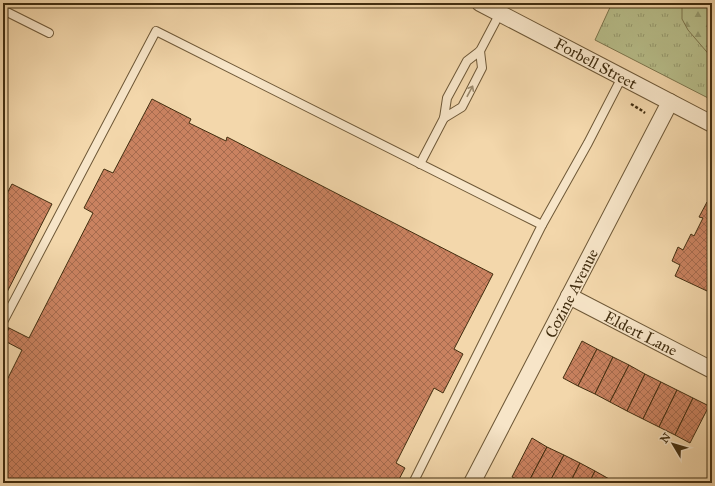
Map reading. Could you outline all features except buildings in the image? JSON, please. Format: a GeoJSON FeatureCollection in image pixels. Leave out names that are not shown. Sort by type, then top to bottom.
{"type":"FeatureCollection","features":[{"type":"Feature","properties":{"kind":"street","name":"Forbell Street"},"geometry":{"type":"LineString","coordinates":[[480,3],[712,124]]}},
{"type":"Feature","properties":{"kind":"street","name":"Cozine Avenue"},"geometry":{"type":"LineString","coordinates":[[472,483],[670,102]]}},
{"type":"Feature","properties":{"kind":"street","name":"Eldert Lane"},"geometry":{"type":"LineString","coordinates":[[569,296],[712,370]]}},
{"type":"Feature","properties":{"kind":"lane"},"geometry":{"type":"LineString","coordinates":[[3,10],[50,33]]}},
{"type":"Feature","properties":{"kind":"lane"},"geometry":{"type":"LineString","coordinates":[[420,164],[444,118],[447,98],[467,61],[480,51],[500,13]]}},
{"type":"Feature","properties":{"kind":"lane"},"geometry":{"type":"LineString","coordinates":[[3,322],[156,31],[542,225]]}},
{"type":"Feature","properties":{"kind":"lane"},"geometry":{"type":"LineString","coordinates":[[444,118],[462,107],[482,68],[480,51]]}},
{"type":"Feature","properties":{"kind":"lane"},"geometry":{"type":"LineString","coordinates":[[412,483],[542,225],[588,143],[622,76]]}},
{"type":"Feature","properties":{"kind":"path"},"geometry":{"type":"LineString","coordinates":[[631,104],[647,115]]}},
{"type":"Feature","properties":{"kind":"green space"},"geometry":{"type":"Polygon","coordinates":[[[612,3],[712,3],[712,100],[595,40],[612,3]]]}},
{"type":"Feature","properties":{"kind":"green space"},"geometry":{"type":"Polygon","coordinates":[[[682,3],[712,3],[712,58],[688,30],[682,19],[682,3]]]}}]}
